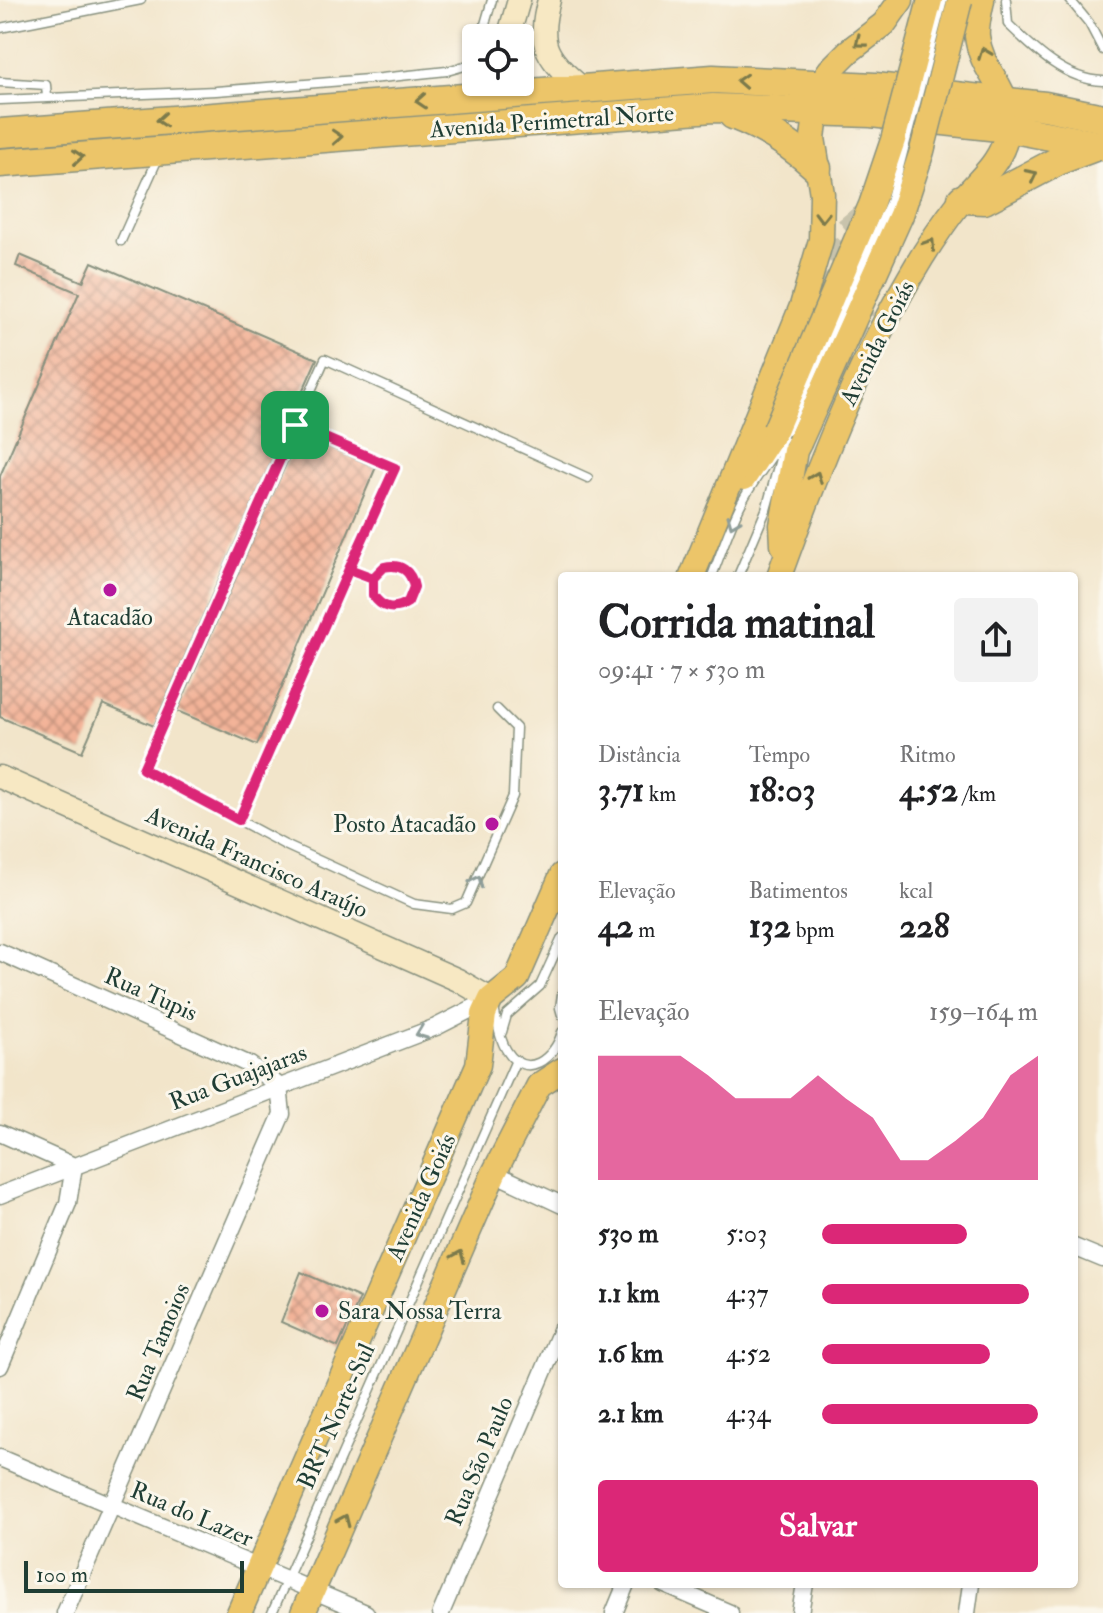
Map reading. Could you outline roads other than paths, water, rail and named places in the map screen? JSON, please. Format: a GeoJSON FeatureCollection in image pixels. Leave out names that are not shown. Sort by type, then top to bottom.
{"type":"FeatureCollection","features":[{"type":"Feature","properties":{"kind":"highway","name":"Avenida Perimetral Norte"},"geometry":{"type":"LineString","coordinates":[[534,89],[583,89],[713,79],[818,98]]}},
{"type":"Feature","properties":{"kind":"highway","name":"Avenida Perimetral Norte"},"geometry":{"type":"LineString","coordinates":[[0,163],[713,108],[818,98],[875,87],[1102,136]]}},
{"type":"Feature","properties":{"kind":"highway","name":"Avenida Perimetral Norte"},"geometry":{"type":"LineString","coordinates":[[0,133],[462,91]]}},
{"type":"Feature","properties":{"kind":"highway"},"geometry":{"type":"LineString","coordinates":[[713,108],[761,127],[817,168]]}},
{"type":"Feature","properties":{"kind":"highway"},"geometry":{"type":"LineString","coordinates":[[962,199],[984,200],[1102,136]]}},
{"type":"Feature","properties":{"kind":"main road"},"geometry":{"type":"LineString","coordinates":[[694,572],[802,306],[823,225],[822,194],[813,138],[818,98],[830,70],[884,24],[901,0]]}},
{"type":"Feature","properties":{"kind":"main road"},"geometry":{"type":"LineString","coordinates":[[776,572],[795,451],[787,435],[893,140],[930,0]]}},
{"type":"Feature","properties":{"kind":"main road"},"geometry":{"type":"LineString","coordinates":[[709,535],[787,435],[901,215],[922,151],[960,0]]}},
{"type":"Feature","properties":{"kind":"main road"},"geometry":{"type":"LineString","coordinates":[[982,0],[977,36],[1007,115]]}},
{"type":"Feature","properties":{"kind":"main road","name":"Avenida Goiás"},"geometry":{"type":"LineString","coordinates":[[776,572],[851,390],[932,240],[962,199],[988,172],[1003,147],[1007,115]]}},
{"type":"Feature","properties":{"kind":"main road"},"geometry":{"type":"LineString","coordinates":[[491,999],[517,978],[558,884]]}},
{"type":"Feature","properties":{"kind":"main road","name":"Avenida Goiás"},"geometry":{"type":"LineString","coordinates":[[239,1613],[478,1065],[484,1014],[491,999]]}},
{"type":"Feature","properties":{"kind":"main road"},"geometry":{"type":"LineString","coordinates":[[308,1602],[494,1173],[539,1085],[553,1066]]}},
{"type":"Feature","properties":{"kind":"street"},"geometry":{"type":"LineString","coordinates":[[549,0],[543,23],[546,51],[555,65],[583,89]]}},
{"type":"Feature","properties":{"kind":"street"},"geometry":{"type":"LineString","coordinates":[[517,7],[535,24],[543,23]]}},
{"type":"Feature","properties":{"kind":"street","name":"Avenida Francisco Araújo"},"geometry":{"type":"LineString","coordinates":[[0,777],[458,980],[491,999]]}},
{"type":"Feature","properties":{"kind":"street","name":"Rua Tupis"},"geometry":{"type":"LineString","coordinates":[[0,952],[250,1065],[279,1086]]}},
{"type":"Feature","properties":{"kind":"street","name":"Rua Guajajaras"},"geometry":{"type":"LineString","coordinates":[[0,1195],[436,1027],[491,999]]}},
{"type":"Feature","properties":{"kind":"street","name":"Rua Tamoios"},"geometry":{"type":"LineString","coordinates":[[65,1613],[282,1114],[279,1086]]}},
{"type":"Feature","properties":{"kind":"street"},"geometry":{"type":"LineString","coordinates":[[0,1133],[74,1166],[68,1203],[0,1366]]}},
{"type":"Feature","properties":{"kind":"street"},"geometry":{"type":"LineString","coordinates":[[494,1173],[558,1203]]}},
{"type":"Feature","properties":{"kind":"street"},"geometry":{"type":"LineString","coordinates":[[1078,1249],[1103,1259]]}},
{"type":"Feature","properties":{"kind":"street","name":"Rua São Paulo"},"geometry":{"type":"LineString","coordinates":[[441,1613],[558,1337]]}},
{"type":"Feature","properties":{"kind":"street","name":"Rua do Lazer"},"geometry":{"type":"LineString","coordinates":[[0,1458],[286,1581],[308,1602],[366,1613]]}},
{"type":"Feature","properties":{"kind":"street"},"geometry":{"type":"LineString","coordinates":[[614,1613],[624,1588]]}},
{"type":"Feature","properties":{"kind":"street"},"geometry":{"type":"LineString","coordinates":[[672,1588],[730,1613]]}},
{"type":"Feature","properties":{"kind":"street"},"geometry":{"type":"LineString","coordinates":[[800,1613],[804,1588]]}},
{"type":"Feature","properties":{"kind":"street"},"geometry":{"type":"LineString","coordinates":[[967,1613],[970,1588]]}},
{"type":"Feature","properties":{"kind":"lane"},"geometry":{"type":"LineString","coordinates":[[0,28],[141,0]]}},
{"type":"Feature","properties":{"kind":"lane"},"geometry":{"type":"LineString","coordinates":[[485,24],[492,0]]}},
{"type":"Feature","properties":{"kind":"lane"},"geometry":{"type":"LineString","coordinates":[[714,572],[740,506],[787,435],[890,202],[943,0]]}},
{"type":"Feature","properties":{"kind":"lane"},"geometry":{"type":"LineString","coordinates":[[1006,0],[1008,24],[1042,56],[1088,81],[1103,81]]}},
{"type":"Feature","properties":{"kind":"lane"},"geometry":{"type":"LineString","coordinates":[[1070,0],[1089,23],[1103,50]]}},
{"type":"Feature","properties":{"kind":"lane"},"geometry":{"type":"LineString","coordinates":[[0,100],[216,91],[403,76],[462,67]]}},
{"type":"Feature","properties":{"kind":"lane"},"geometry":{"type":"LineString","coordinates":[[0,82],[46,85],[47,97]]}},
{"type":"Feature","properties":{"kind":"lane"},"geometry":{"type":"LineString","coordinates":[[121,241],[161,151]]}},
{"type":"Feature","properties":{"kind":"lane"},"geometry":{"type":"LineString","coordinates":[[497,709],[516,728],[513,796],[466,903],[452,909],[414,904],[285,845],[143,769],[325,359],[588,478]]}},
{"type":"Feature","properties":{"kind":"lane"},"geometry":{"type":"LineString","coordinates":[[239,820],[395,468],[295,425]]}},
{"type":"Feature","properties":{"kind":"lane"},"geometry":{"type":"LineString","coordinates":[[740,572],[766,510],[787,435]]}},
{"type":"Feature","properties":{"kind":"lane"},"geometry":{"type":"LineString","coordinates":[[384,567],[401,567],[412,578],[413,595],[401,606],[385,606],[373,595],[373,578],[384,567]]}},
{"type":"Feature","properties":{"kind":"lane"},"geometry":{"type":"LineString","coordinates":[[349,569],[373,578]]}},
{"type":"Feature","properties":{"kind":"lane"},"geometry":{"type":"LineString","coordinates":[[501,1034],[507,1015],[540,986],[558,947]]}},
{"type":"Feature","properties":{"kind":"lane"},"geometry":{"type":"LineString","coordinates":[[491,999],[508,1054],[516,1060],[530,1065],[553,1066],[558,1043]]}},
{"type":"Feature","properties":{"kind":"lane","name":"BRT Norte-Sul"},"geometry":{"type":"LineString","coordinates":[[272,1613],[516,1060]]}},
{"type":"Feature","properties":{"kind":"tunnel"},"geometry":{"type":"LineString","coordinates":[[810,292],[843,232],[860,218],[876,220]]}},
{"type":"Feature","properties":{"kind":"tunnel"},"geometry":{"type":"LineString","coordinates":[[852,384],[858,339],[870,311]]}},
{"type":"Feature","properties":{"kind":"place","name":"Atacadão"},"geometry":{"type":"Point","coordinates":[110,590]}},
{"type":"Feature","properties":{"kind":"place","name":"Posto Atacadão"},"geometry":{"type":"Point","coordinates":[492,824]}},
{"type":"Feature","properties":{"kind":"place","name":"Sara Nossa Terra"},"geometry":{"type":"Point","coordinates":[322,1311]}}]}
